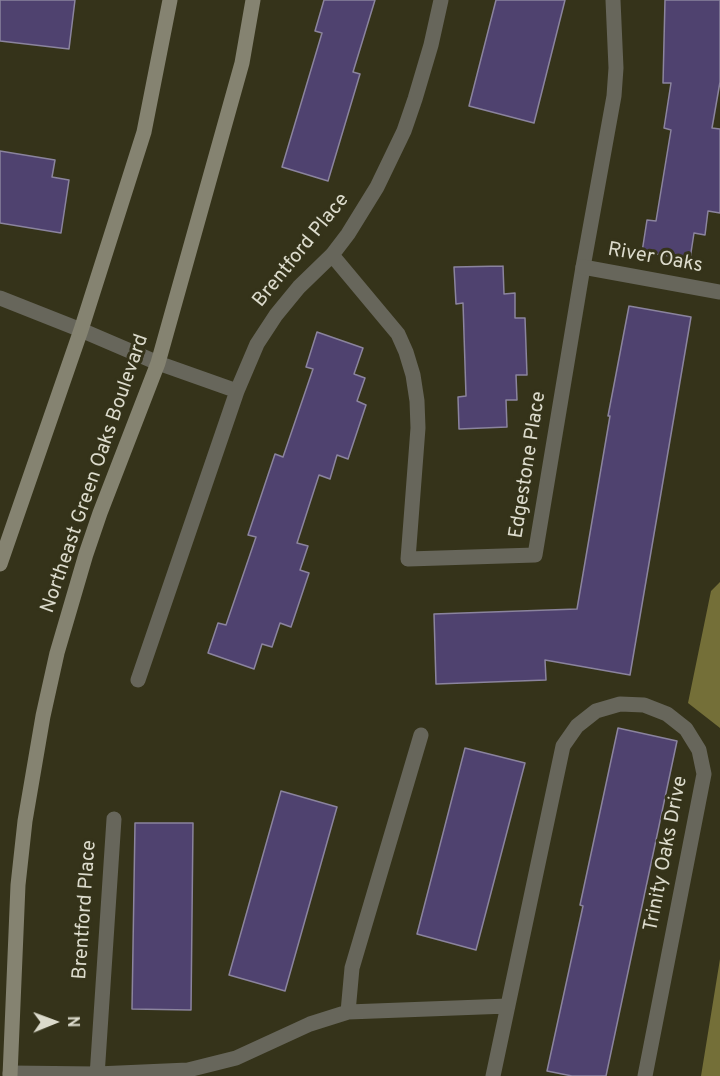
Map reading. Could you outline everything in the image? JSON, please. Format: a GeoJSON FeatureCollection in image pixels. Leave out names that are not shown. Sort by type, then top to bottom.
{"type":"FeatureCollection","features":[{"type":"Feature","properties":{"kind":"main road"},"geometry":{"type":"LineString","coordinates":[[0,564],[81,330],[144,132],[170,0]]}},
{"type":"Feature","properties":{"kind":"main road","name":"Northeast Green Oaks Boulevard"},"geometry":{"type":"LineString","coordinates":[[10,1074],[18,885],[27,810],[43,716],[57,653],[100,513],[158,363],[242,63],[253,0]]}},
{"type":"Feature","properties":{"kind":"street","name":"Brentford Place"},"geometry":{"type":"LineString","coordinates":[[138,681],[237,391],[257,344],[298,287],[332,255],[362,214],[391,161],[404,131],[426,62],[441,0]]}},
{"type":"Feature","properties":{"kind":"street","name":"Edgestone Place"},"geometry":{"type":"LineString","coordinates":[[332,255],[398,334],[412,375],[417,401],[418,428],[408,559],[535,555],[614,96],[616,56],[613,0]]}},
{"type":"Feature","properties":{"kind":"street","name":"River Oaks"},"geometry":{"type":"LineString","coordinates":[[583,267],[720,292]]}},
{"type":"Feature","properties":{"kind":"street"},"geometry":{"type":"LineString","coordinates":[[0,298],[158,363],[237,391]]}},
{"type":"Feature","properties":{"kind":"street","name":"Trinity Oaks Drive"},"geometry":{"type":"LineString","coordinates":[[493,1076],[563,746],[577,726],[596,711],[620,704],[644,705],[667,714],[686,729],[699,750],[704,774],[645,1076]]}},
{"type":"Feature","properties":{"kind":"street"},"geometry":{"type":"LineString","coordinates":[[348,1012],[352,968],[421,735]]}},
{"type":"Feature","properties":{"kind":"street","name":"Brentford Place"},"geometry":{"type":"LineString","coordinates":[[97,1075],[114,819]]}},
{"type":"Feature","properties":{"kind":"street"},"geometry":{"type":"LineString","coordinates":[[10,1074],[97,1075],[164,1072],[210,1065],[236,1058],[310,1024],[348,1012],[508,1006]]}},
{"type":"Feature","properties":{"kind":"shaded area"},"geometry":{"type":"Polygon","coordinates":[[[720,582],[720,728],[688,703],[711,591],[720,582]]]}},
{"type":"Feature","properties":{"kind":"shaded area"},"geometry":{"type":"Polygon","coordinates":[[[720,959],[720,1076],[701,1076],[720,959]]]}},
{"type":"Feature","properties":{"kind":"building"},"geometry":{"type":"Polygon","coordinates":[[[0,0],[75,0],[69,49],[0,41],[0,0]]]}},
{"type":"Feature","properties":{"kind":"building"},"geometry":{"type":"Polygon","coordinates":[[[324,0],[375,0],[353,72],[360,74],[328,181],[282,167],[322,33],[315,31],[324,0]]]}},
{"type":"Feature","properties":{"kind":"building"},"geometry":{"type":"Polygon","coordinates":[[[496,0],[565,0],[534,123],[469,106],[496,0]]]}},
{"type":"Feature","properties":{"kind":"building"},"geometry":{"type":"Polygon","coordinates":[[[665,0],[720,0],[720,82],[712,128],[720,129],[720,213],[708,211],[705,235],[694,233],[690,259],[642,252],[647,220],[656,221],[671,130],[664,128],[671,83],[663,83],[665,0]]]}},
{"type":"Feature","properties":{"kind":"building"},"geometry":{"type":"Polygon","coordinates":[[[0,151],[55,160],[52,177],[69,180],[61,233],[0,223],[0,151]]]}},
{"type":"Feature","properties":{"kind":"building"},"geometry":{"type":"Polygon","coordinates":[[[503,266],[504,294],[515,293],[515,318],[525,318],[527,375],[516,375],[517,400],[506,400],[507,427],[459,429],[458,397],[466,396],[463,303],[456,304],[454,267],[503,266]]]}},
{"type":"Feature","properties":{"kind":"building"},"geometry":{"type":"Polygon","coordinates":[[[629,306],[691,317],[630,675],[545,660],[546,680],[436,684],[434,614],[577,609],[610,416],[608,416],[629,306]]]}},
{"type":"Feature","properties":{"kind":"building"},"geometry":{"type":"Polygon","coordinates":[[[317,332],[363,348],[354,374],[365,378],[357,401],[366,405],[348,459],[337,455],[330,479],[319,475],[297,543],[308,546],[300,570],[309,573],[291,627],[280,623],[272,647],[262,644],[254,669],[208,653],[218,623],[226,625],[256,537],[248,535],[275,454],[283,457],[313,369],[306,367],[317,332]]]}},
{"type":"Feature","properties":{"kind":"building"},"geometry":{"type":"Polygon","coordinates":[[[618,728],[677,741],[606,1076],[572,1076],[547,1071],[583,906],[580,905],[618,728]]]}},
{"type":"Feature","properties":{"kind":"building"},"geometry":{"type":"Polygon","coordinates":[[[465,748],[525,763],[476,950],[417,934],[465,748]]]}},
{"type":"Feature","properties":{"kind":"building"},"geometry":{"type":"Polygon","coordinates":[[[281,791],[337,807],[285,991],[229,975],[281,791]]]}},
{"type":"Feature","properties":{"kind":"building"},"geometry":{"type":"Polygon","coordinates":[[[135,823],[193,823],[191,1010],[132,1009],[135,823]]]}}]}
